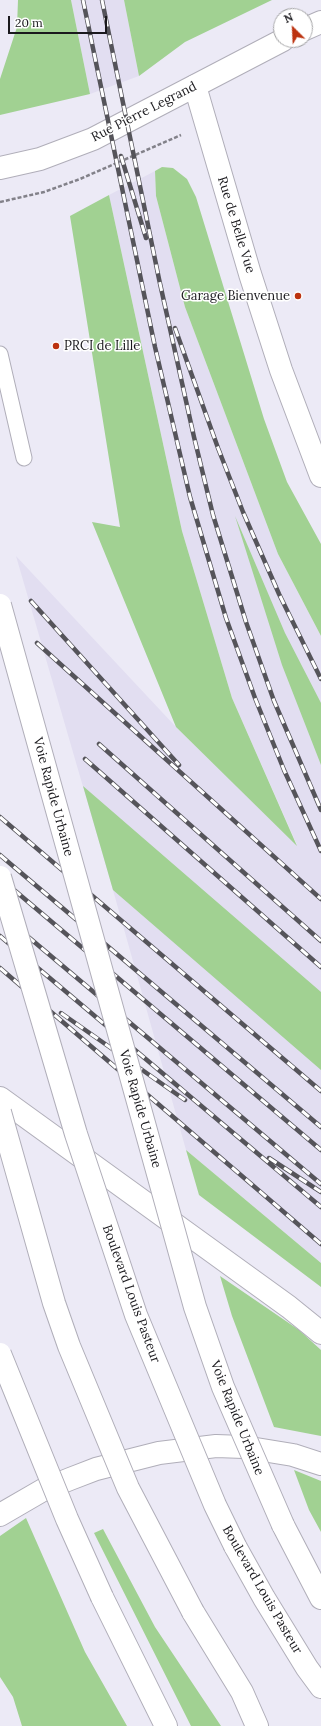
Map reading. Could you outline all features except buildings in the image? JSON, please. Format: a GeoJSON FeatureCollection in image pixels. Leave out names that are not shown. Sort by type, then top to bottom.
{"type":"FeatureCollection","features":[{"type":"Feature","properties":{"kind":"main road","name":"Rue Pierre Legrand"},"geometry":{"type":"LineString","coordinates":[[0,168],[40,159],[93,139],[273,45]]}},
{"type":"Feature","properties":{"kind":"main road","name":"Rue de Belle Vue"},"geometry":{"type":"LineString","coordinates":[[195,86],[250,274],[281,370],[321,476]]}},
{"type":"Feature","properties":{"kind":"main road","name":"Voie Rapide Urbaine"},"geometry":{"type":"LineString","coordinates":[[0,605],[195,1307],[226,1393],[283,1525],[321,1598]]}},
{"type":"Feature","properties":{"kind":"main road","name":"Boulevard Louis Pasteur"},"geometry":{"type":"LineString","coordinates":[[0,876],[76,1134],[136,1315],[215,1505],[235,1546],[264,1598],[307,1668],[321,1687]]}},
{"type":"Feature","properties":{"kind":"main road"},"geometry":{"type":"LineString","coordinates":[[0,1098],[283,1303],[321,1333]]}},
{"type":"Feature","properties":{"kind":"main road"},"geometry":{"type":"LineString","coordinates":[[0,1112],[54,1304],[84,1386],[131,1494],[193,1612],[242,1692],[257,1726]]}},
{"type":"Feature","properties":{"kind":"main road"},"geometry":{"type":"LineString","coordinates":[[0,1354],[64,1512],[102,1597],[166,1726]]}},
{"type":"Feature","properties":{"kind":"main road"},"geometry":{"type":"LineString","coordinates":[[0,1515],[43,1490],[83,1474],[131,1459],[172,1451],[216,1446],[244,1447],[293,1455],[321,1464]]}},
{"type":"Feature","properties":{"kind":"main road"},"geometry":{"type":"LineString","coordinates":[[242,1692],[272,1726]]}},
{"type":"Feature","properties":{"kind":"lane"},"geometry":{"type":"LineString","coordinates":[[0,354],[24,458]]}},
{"type":"Feature","properties":{"kind":"path"},"geometry":{"type":"LineString","coordinates":[[0,202],[44,192],[80,179],[162,143]]}},
{"type":"Feature","properties":{"kind":"shaded area"},"geometry":{"type":"Polygon","coordinates":[[[71,0],[124,0],[139,76],[90,94],[71,0]]]}},
{"type":"Feature","properties":{"kind":"shaded area"},"geometry":{"type":"Polygon","coordinates":[[[155,171],[156,196],[185,307],[278,554],[321,636],[321,1263],[186,1150],[113,890],[16,556],[176,727],[297,845],[232,698],[182,531],[109,195],[155,171]]]}},
{"type":"Feature","properties":{"kind":"green space"},"geometry":{"type":"Polygon","coordinates":[[[18,0],[71,0],[90,94],[0,115],[0,79],[17,27],[18,0]]]}},
{"type":"Feature","properties":{"kind":"green space"},"geometry":{"type":"Polygon","coordinates":[[[124,0],[272,0],[185,42],[139,76],[124,0]]]}},
{"type":"Feature","properties":{"kind":"green space"},"geometry":{"type":"Polygon","coordinates":[[[162,167],[173,168],[187,179],[196,197],[264,419],[287,482],[321,544],[321,636],[278,554],[185,307],[156,196],[155,171],[162,167]]]}},
{"type":"Feature","properties":{"kind":"green space"},"geometry":{"type":"Polygon","coordinates":[[[109,195],[182,531],[232,698],[297,846],[176,727],[92,522],[120,527],[70,216],[109,195]]]}},
{"type":"Feature","properties":{"kind":"green space"},"geometry":{"type":"Polygon","coordinates":[[[235,516],[285,633],[321,703],[321,765],[282,665],[235,516]]]}},
{"type":"Feature","properties":{"kind":"green space"},"geometry":{"type":"Polygon","coordinates":[[[83,786],[321,992],[321,1070],[113,890],[83,786]]]}},
{"type":"Feature","properties":{"kind":"green space"},"geometry":{"type":"Polygon","coordinates":[[[186,1150],[321,1263],[321,1287],[199,1195],[186,1150]]]}},
{"type":"Feature","properties":{"kind":"green space"},"geometry":{"type":"Polygon","coordinates":[[[220,1276],[299,1330],[321,1350],[321,1436],[274,1427],[232,1316],[220,1276]]]}},
{"type":"Feature","properties":{"kind":"green space"},"geometry":{"type":"Polygon","coordinates":[[[294,1470],[321,1481],[321,1532],[309,1510],[294,1470]]]}},
{"type":"Feature","properties":{"kind":"green space"},"geometry":{"type":"Polygon","coordinates":[[[26,1518],[85,1652],[127,1726],[22,1726],[13,1697],[0,1677],[0,1536],[26,1518]]]}},
{"type":"Feature","properties":{"kind":"green space"},"geometry":{"type":"Polygon","coordinates":[[[103,1529],[155,1627],[221,1726],[191,1726],[94,1533],[103,1529]]]}},
{"type":"Feature","properties":{"kind":"railway"},"geometry":{"type":"LineString","coordinates":[[83,0],[155,347],[190,497],[226,618],[255,698],[284,770],[321,851]]}},
{"type":"Feature","properties":{"kind":"railway"},"geometry":{"type":"LineString","coordinates":[[102,0],[159,279],[213,515],[246,622],[274,701],[321,810]]}},
{"type":"Feature","properties":{"kind":"railway"},"geometry":{"type":"LineString","coordinates":[[121,156],[146,238]]}},
{"type":"Feature","properties":{"kind":"railway"},"geometry":{"type":"LineString","coordinates":[[175,328],[218,448],[243,512],[279,594],[321,679]]}},
{"type":"Feature","properties":{"kind":"railway"},"geometry":{"type":"LineString","coordinates":[[31,601],[179,765]]}},
{"type":"Feature","properties":{"kind":"railway"},"geometry":{"type":"LineString","coordinates":[[37,643],[321,899]]}},
{"type":"Feature","properties":{"kind":"railway"},"geometry":{"type":"LineString","coordinates":[[99,744],[321,941]]}},
{"type":"Feature","properties":{"kind":"railway"},"geometry":{"type":"LineString","coordinates":[[85,759],[321,967]]}},
{"type":"Feature","properties":{"kind":"railway"},"geometry":{"type":"LineString","coordinates":[[0,817],[321,1091]]}},
{"type":"Feature","properties":{"kind":"railway"},"geometry":{"type":"LineString","coordinates":[[0,855],[321,1127]]}},
{"type":"Feature","properties":{"kind":"railway"},"geometry":{"type":"LineString","coordinates":[[0,878],[321,1150]]}},
{"type":"Feature","properties":{"kind":"railway"},"geometry":{"type":"LineString","coordinates":[[0,913],[321,1184]]}},
{"type":"Feature","properties":{"kind":"railway"},"geometry":{"type":"LineString","coordinates":[[0,936],[321,1207]]}},
{"type":"Feature","properties":{"kind":"railway"},"geometry":{"type":"LineString","coordinates":[[0,968],[321,1244]]}},
{"type":"Feature","properties":{"kind":"railway"},"geometry":{"type":"LineString","coordinates":[[61,1013],[185,1100]]}},
{"type":"Feature","properties":{"kind":"railway"},"geometry":{"type":"LineString","coordinates":[[269,1158],[321,1192]]}},
{"type":"Feature","properties":{"kind":"place","name":"Garage Bienvenue"},"geometry":{"type":"Point","coordinates":[298,296]}},
{"type":"Feature","properties":{"kind":"place","name":"PRCI de Lille"},"geometry":{"type":"Point","coordinates":[56,346]}}]}
